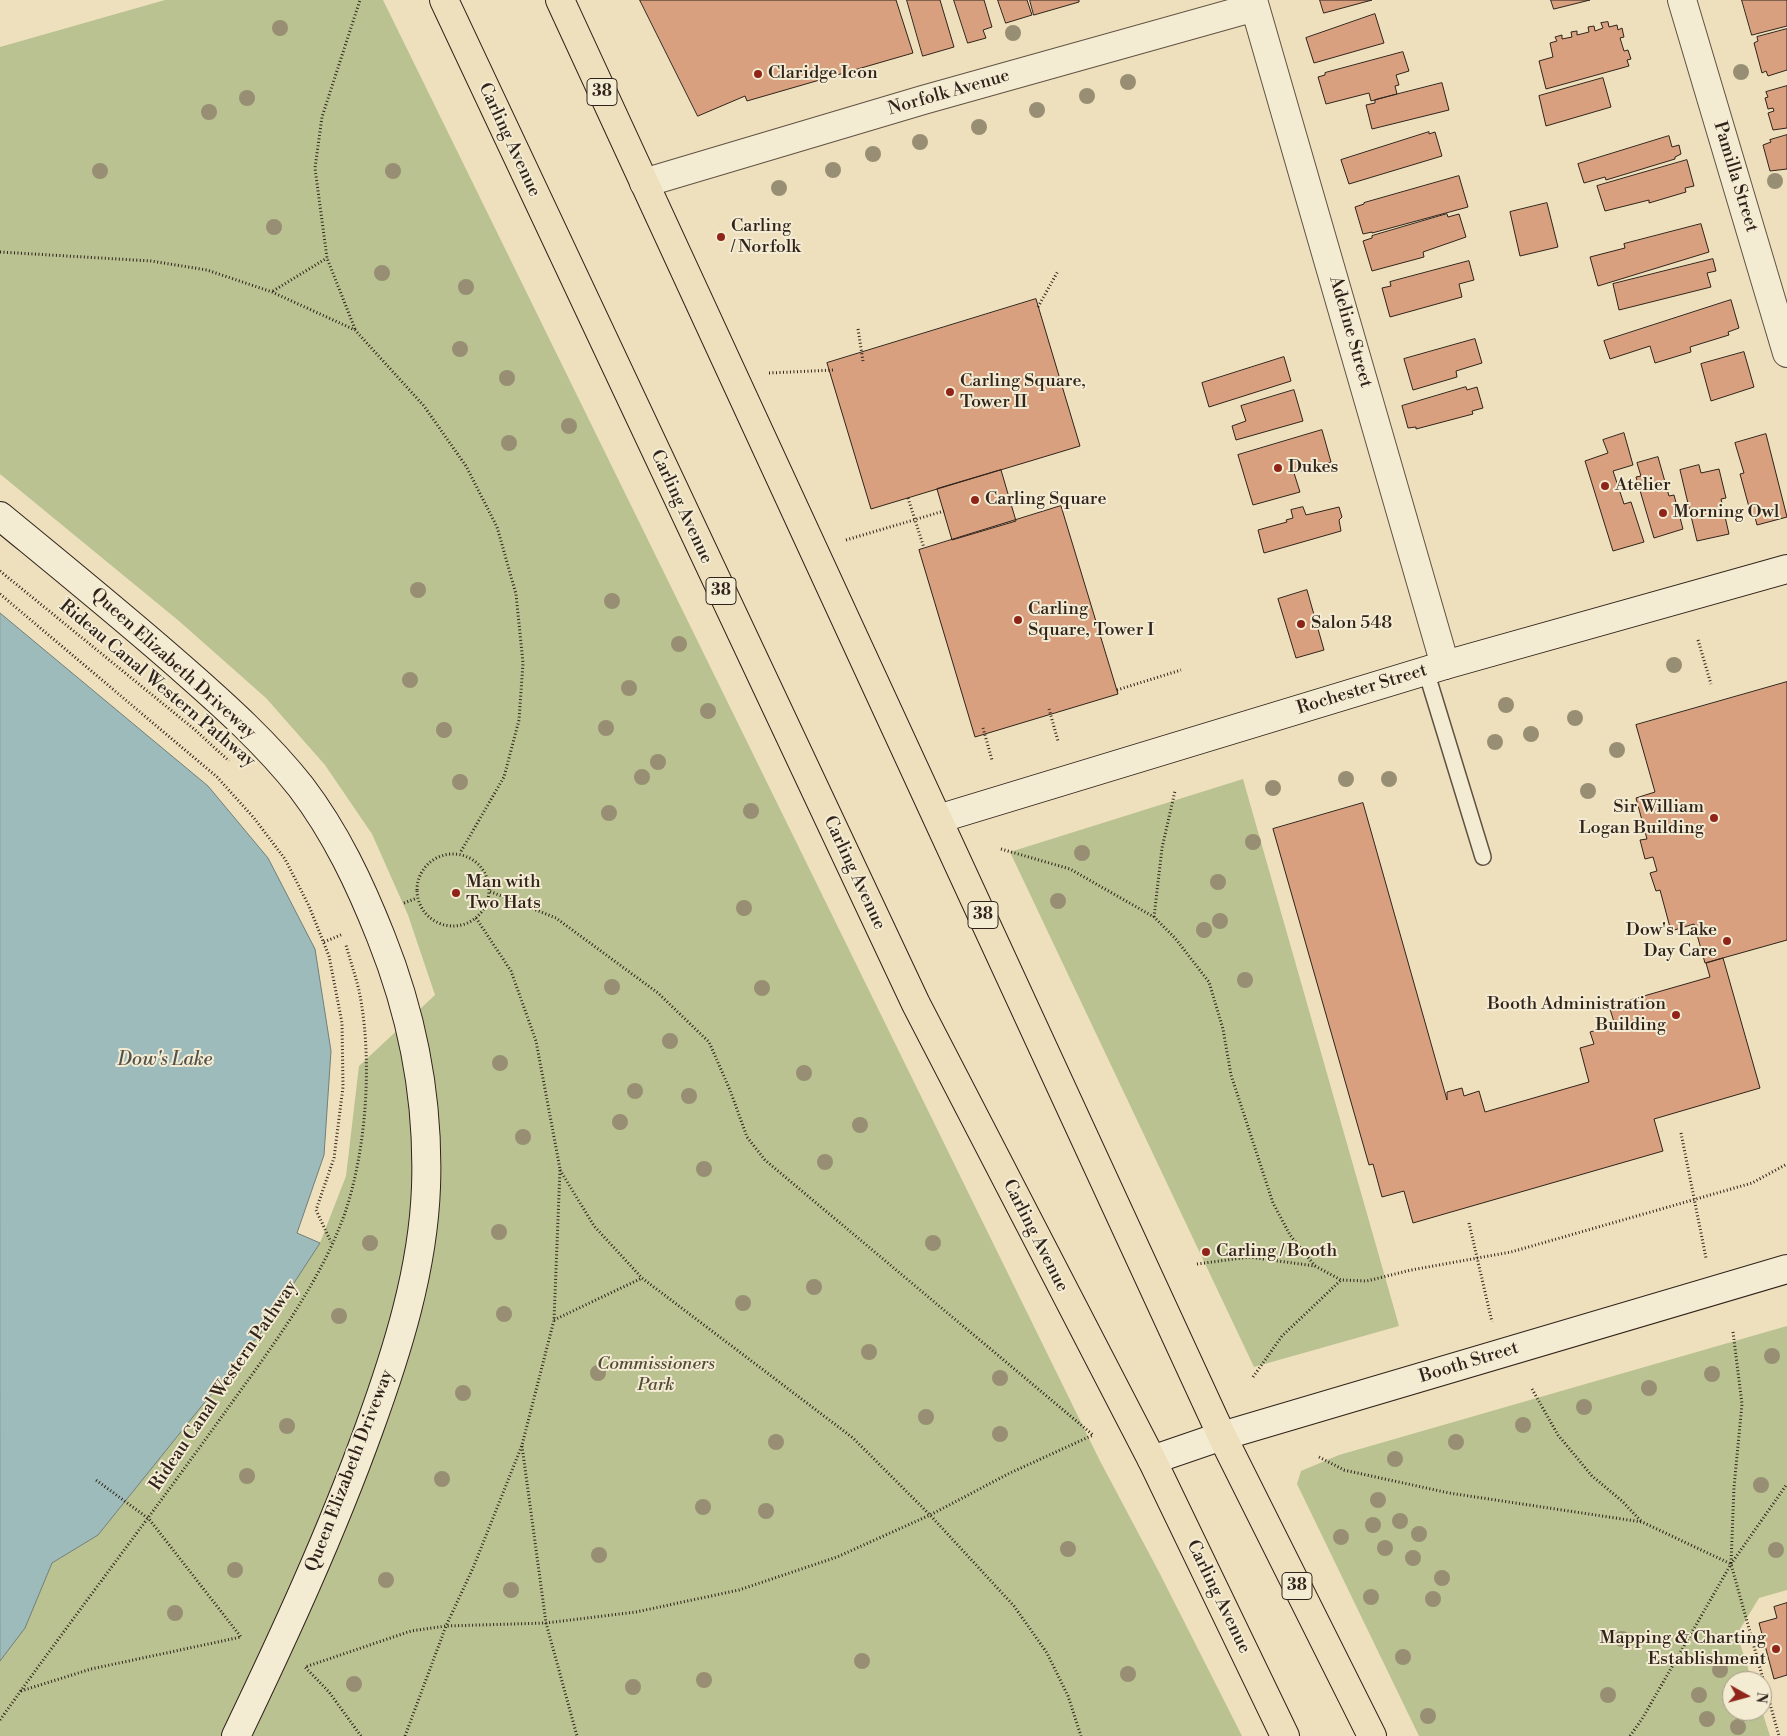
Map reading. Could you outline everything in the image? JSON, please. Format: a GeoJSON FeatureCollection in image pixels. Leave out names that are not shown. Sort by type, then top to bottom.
{"type":"FeatureCollection","features":[{"type":"Feature","properties":{"kind":"main road","name":"Carling Avenue"},"geometry":{"type":"LineString","coordinates":[[444,0],[916,1004],[1152,1460],[1285,1736]]}},
{"type":"Feature","properties":{"kind":"main road","name":"38"},"geometry":{"type":"LineString","coordinates":[[560,0],[1222,1436],[1372,1736]]}},
{"type":"Feature","properties":{"kind":"street","name":"Pamilla Street"},"geometry":{"type":"LineString","coordinates":[[1682,0],[1787,353]]}},
{"type":"Feature","properties":{"kind":"street","name":"Norfolk Avenue"},"geometry":{"type":"LineString","coordinates":[[644,183],[1254,4]]}},
{"type":"Feature","properties":{"kind":"street","name":"Adeline Street"},"geometry":{"type":"LineString","coordinates":[[1254,4],[1436,668]]}},
{"type":"Feature","properties":{"kind":"street","name":"Queen Elizabeth Driveway"},"geometry":{"type":"LineString","coordinates":[[0,516],[153,642],[240,720],[300,786],[346,856],[394,969],[408,1017],[424,1106],[426,1189],[415,1280],[390,1372],[349,1483],[275,1654],[236,1736]]}},
{"type":"Feature","properties":{"kind":"street","name":"Rochester Street"},"geometry":{"type":"LineString","coordinates":[[938,819],[1436,668],[1787,569]]}},
{"type":"Feature","properties":{"kind":"street","name":"Booth Street"},"geometry":{"type":"LineString","coordinates":[[1152,1460],[1222,1436],[1787,1269]]}},
{"type":"Feature","properties":{"kind":"lane"},"geometry":{"type":"LineString","coordinates":[[1436,668],[1483,857]]}},
{"type":"Feature","properties":{"kind":"path"},"geometry":{"type":"LineString","coordinates":[[360,0],[336,68],[320,125],[315,168],[327,258],[355,330],[424,406],[466,466],[497,527],[516,594],[523,662],[519,720],[504,777],[460,853]]}},
{"type":"Feature","properties":{"kind":"path"},"geometry":{"type":"LineString","coordinates":[[0,252],[152,261],[207,270],[272,292],[355,330]]}},
{"type":"Feature","properties":{"kind":"path"},"geometry":{"type":"LineString","coordinates":[[272,292],[327,258]]}},
{"type":"Feature","properties":{"kind":"path"},"geometry":{"type":"LineString","coordinates":[[1038,307],[1058,271]]}},
{"type":"Feature","properties":{"kind":"path"},"geometry":{"type":"LineString","coordinates":[[858,329],[863,362]]}},
{"type":"Feature","properties":{"kind":"path"},"geometry":{"type":"LineString","coordinates":[[768,373],[834,370]]}},
{"type":"Feature","properties":{"kind":"path"},"geometry":{"type":"LineString","coordinates":[[908,498],[924,548]]}},
{"type":"Feature","properties":{"kind":"path"},"geometry":{"type":"LineString","coordinates":[[846,540],[944,511]]}},
{"type":"Feature","properties":{"kind":"path","name":"Rideau Canal Western Pathway"},"geometry":{"type":"LineString","coordinates":[[0,571],[194,729],[234,765]]}},
{"type":"Feature","properties":{"kind":"path"},"geometry":{"type":"LineString","coordinates":[[0,594],[217,777],[254,818],[285,859],[329,956],[342,1023],[343,1087],[334,1158],[316,1210],[332,1242]]}},
{"type":"Feature","properties":{"kind":"path"},"geometry":{"type":"LineString","coordinates":[[1698,640],[1711,684]]}},
{"type":"Feature","properties":{"kind":"path"},"geometry":{"type":"LineString","coordinates":[[1117,690],[1181,670]]}},
{"type":"Feature","properties":{"kind":"path"},"geometry":{"type":"LineString","coordinates":[[1049,709],[1058,740]]}},
{"type":"Feature","properties":{"kind":"path"},"geometry":{"type":"LineString","coordinates":[[983,728],[992,760]]}},
{"type":"Feature","properties":{"kind":"path"},"geometry":{"type":"LineString","coordinates":[[1154,917],[1162,848],[1175,791]]}},
{"type":"Feature","properties":{"kind":"path"},"geometry":{"type":"LineString","coordinates":[[1001,849],[1070,869],[1154,917],[1175,938],[1209,982],[1223,1028],[1231,1075],[1273,1203],[1290,1234],[1315,1266]]}},
{"type":"Feature","properties":{"kind":"path"},"geometry":{"type":"LineString","coordinates":[[460,853],[472,858],[482,866],[488,878],[489,891],[487,903],[476,918],[465,925],[452,926],[440,924],[430,919],[422,910],[417,898],[416,885],[420,872],[428,863],[439,856],[460,853]]}},
{"type":"Feature","properties":{"kind":"path"},"geometry":{"type":"LineString","coordinates":[[361,1736],[329,1692],[306,1667],[411,1631],[446,1626],[546,1623],[636,1612],[739,1590],[837,1557],[930,1515],[1010,1473],[1093,1435],[765,1160],[747,1137],[730,1090],[709,1042],[658,993],[556,918],[489,891]]}},
{"type":"Feature","properties":{"kind":"path"},"geometry":{"type":"LineString","coordinates":[[398,906],[417,898]]}},
{"type":"Feature","properties":{"kind":"path"},"geometry":{"type":"LineString","coordinates":[[405,1736],[446,1626],[472,1568],[522,1445],[554,1320],[560,1170],[536,1041],[511,971],[476,918]]}},
{"type":"Feature","properties":{"kind":"path","name":"Rideau Canal Western Pathway"},"geometry":{"type":"LineString","coordinates":[[0,1720],[89,1596],[149,1519],[286,1326],[307,1292],[344,1214],[354,1177],[362,1124],[366,1073],[366,1036],[361,999],[340,926]]}},
{"type":"Feature","properties":{"kind":"path"},"geometry":{"type":"LineString","coordinates":[[324,942],[343,934]]}},
{"type":"Feature","properties":{"kind":"path"},"geometry":{"type":"LineString","coordinates":[[1681,1134],[1713,1291]]}},
{"type":"Feature","properties":{"kind":"path"},"geometry":{"type":"LineString","coordinates":[[1197,1264],[1249,1257],[1315,1266],[1341,1280],[1367,1281],[1411,1270],[1510,1252],[1752,1183],[1787,1164]]}},
{"type":"Feature","properties":{"kind":"path"},"geometry":{"type":"LineString","coordinates":[[560,1170],[594,1226],[642,1278],[852,1438],[930,1515],[1014,1606],[1047,1653],[1068,1696],[1081,1736]]}},
{"type":"Feature","properties":{"kind":"path"},"geometry":{"type":"LineString","coordinates":[[1469,1223],[1479,1259],[1499,1355]]}},
{"type":"Feature","properties":{"kind":"path"},"geometry":{"type":"LineString","coordinates":[[554,1320],[642,1278]]}},
{"type":"Feature","properties":{"kind":"path"},"geometry":{"type":"LineString","coordinates":[[1253,1377],[1282,1336],[1341,1280]]}},
{"type":"Feature","properties":{"kind":"path"},"geometry":{"type":"LineString","coordinates":[[1733,1332],[1742,1404],[1734,1487],[1731,1564],[1779,1736]]}},
{"type":"Feature","properties":{"kind":"path"},"geometry":{"type":"LineString","coordinates":[[1532,1389],[1558,1435],[1592,1476],[1622,1501],[1642,1522]]}},
{"type":"Feature","properties":{"kind":"path"},"geometry":{"type":"LineString","coordinates":[[522,1445],[546,1623],[577,1736]]}},
{"type":"Feature","properties":{"kind":"path"},"geometry":{"type":"LineString","coordinates":[[1319,1457],[1344,1470],[1449,1493],[1642,1522],[1731,1564]]}},
{"type":"Feature","properties":{"kind":"path"},"geometry":{"type":"LineString","coordinates":[[21,1691],[91,1669],[241,1637],[149,1519],[96,1480]]}},
{"type":"Feature","properties":{"kind":"path"},"geometry":{"type":"LineString","coordinates":[[1630,1736],[1642,1719],[1731,1564],[1787,1484]]}},
{"type":"Feature","properties":{"kind":"green space","name":"Commissioners Park"},"geometry":{"type":"Polygon","coordinates":[[[165,0],[383,0],[1099,1459],[1242,1736],[0,1736],[0,1661],[25,1628],[52,1563],[98,1535],[266,1326],[320,1243],[346,1176],[359,1066],[435,995],[408,915],[372,834],[325,765],[266,698],[179,621],[0,474],[0,47],[165,0]]]}},
{"type":"Feature","properties":{"kind":"green space"},"geometry":{"type":"Polygon","coordinates":[[[1243,779],[1399,1326],[1254,1367],[1010,852],[1243,779]]]}},
{"type":"Feature","properties":{"kind":"green space"},"geometry":{"type":"Polygon","coordinates":[[[1787,1326],[1787,1590],[1759,1598],[1737,1634],[1749,1671],[1722,1671],[1722,1721],[1765,1721],[1770,1736],[1419,1736],[1297,1484],[1301,1471],[1339,1455],[1787,1326]]]}},
{"type":"Feature","properties":{"kind":"water","name":"Dow's Lake"},"geometry":{"type":"Polygon","coordinates":[[[0,613],[208,786],[268,858],[315,949],[331,1051],[324,1155],[297,1233],[320,1243],[266,1326],[98,1535],[52,1563],[25,1628],[0,1661],[0,613]]]}},
{"type":"Feature","properties":{"kind":"building","name":"Claridge Icon"},"geometry":{"type":"Polygon","coordinates":[[[640,0],[896,0],[913,53],[747,101],[745,96],[698,116],[640,0]]]}},
{"type":"Feature","properties":{"kind":"building"},"geometry":{"type":"Polygon","coordinates":[[[907,0],[940,0],[954,47],[923,56],[907,0]]]}},
{"type":"Feature","properties":{"kind":"building"},"geometry":{"type":"Polygon","coordinates":[[[954,0],[984,0],[992,27],[983,30],[986,38],[968,43],[954,0]]]}},
{"type":"Feature","properties":{"kind":"building"},"geometry":{"type":"Polygon","coordinates":[[[998,0],[1027,0],[1032,15],[1006,23],[998,0]]]}},
{"type":"Feature","properties":{"kind":"building"},"geometry":{"type":"Polygon","coordinates":[[[1030,0],[1079,0],[1079,2],[1034,15],[1030,0]]]}},
{"type":"Feature","properties":{"kind":"building"},"geometry":{"type":"Polygon","coordinates":[[[1320,0],[1372,0],[1324,13],[1320,0]]]}},
{"type":"Feature","properties":{"kind":"building"},"geometry":{"type":"Polygon","coordinates":[[[1551,0],[1590,0],[1554,9],[1551,0]]]}},
{"type":"Feature","properties":{"kind":"building"},"geometry":{"type":"Polygon","coordinates":[[[1742,0],[1787,0],[1787,26],[1752,35],[1742,0]]]}},
{"type":"Feature","properties":{"kind":"building"},"geometry":{"type":"Polygon","coordinates":[[[1375,14],[1384,43],[1314,63],[1306,38],[1375,14]]]}},
{"type":"Feature","properties":{"kind":"building"},"geometry":{"type":"Polygon","coordinates":[[[1608,22],[1609,27],[1617,25],[1618,30],[1622,28],[1624,37],[1620,38],[1624,51],[1628,50],[1631,59],[1627,60],[1629,66],[1546,89],[1539,61],[1553,57],[1550,43],[1557,41],[1555,37],[1562,35],[1562,39],[1572,37],[1571,32],[1577,31],[1577,35],[1589,32],[1588,27],[1594,26],[1595,31],[1603,28],[1601,23],[1608,22]]]}},
{"type":"Feature","properties":{"kind":"building"},"geometry":{"type":"Polygon","coordinates":[[[1787,29],[1787,70],[1768,76],[1766,71],[1762,73],[1754,43],[1758,41],[1757,37],[1787,29]]]}},
{"type":"Feature","properties":{"kind":"building"},"geometry":{"type":"Polygon","coordinates":[[[1403,52],[1409,71],[1396,75],[1399,85],[1395,86],[1397,94],[1371,101],[1369,93],[1326,104],[1318,77],[1325,75],[1325,73],[1403,52]]]}},
{"type":"Feature","properties":{"kind":"building"},"geometry":{"type":"Polygon","coordinates":[[[1603,78],[1611,107],[1546,126],[1539,96],[1603,78]]]}},
{"type":"Feature","properties":{"kind":"building"},"geometry":{"type":"Polygon","coordinates":[[[1442,83],[1449,110],[1372,129],[1366,105],[1375,103],[1375,100],[1442,83]]]}},
{"type":"Feature","properties":{"kind":"building"},"geometry":{"type":"Polygon","coordinates":[[[1787,86],[1787,128],[1773,130],[1768,113],[1774,111],[1773,108],[1768,109],[1765,98],[1768,97],[1766,92],[1787,86]]]}},
{"type":"Feature","properties":{"kind":"building"},"geometry":{"type":"Polygon","coordinates":[[[1429,132],[1429,134],[1435,132],[1442,156],[1349,184],[1341,160],[1429,132]]]}},
{"type":"Feature","properties":{"kind":"building"},"geometry":{"type":"Polygon","coordinates":[[[1787,135],[1787,169],[1770,171],[1763,145],[1771,142],[1770,140],[1787,135]]]}},
{"type":"Feature","properties":{"kind":"building"},"geometry":{"type":"Polygon","coordinates":[[[1669,136],[1672,147],[1679,145],[1681,154],[1675,157],[1675,159],[1606,180],[1605,177],[1584,183],[1578,164],[1669,136]]]}},
{"type":"Feature","properties":{"kind":"building"},"geometry":{"type":"Polygon","coordinates":[[[1687,160],[1694,186],[1685,188],[1686,192],[1649,203],[1649,200],[1605,211],[1597,186],[1687,160]]]}},
{"type":"Feature","properties":{"kind":"building"},"geometry":{"type":"Polygon","coordinates":[[[1459,176],[1468,207],[1363,234],[1355,207],[1459,176]]]}},
{"type":"Feature","properties":{"kind":"building"},"geometry":{"type":"Polygon","coordinates":[[[1547,203],[1558,247],[1520,256],[1510,212],[1547,203]]]}},
{"type":"Feature","properties":{"kind":"building"},"geometry":{"type":"Polygon","coordinates":[[[1447,214],[1448,217],[1459,214],[1466,237],[1423,252],[1424,257],[1372,271],[1363,241],[1372,238],[1372,236],[1447,214]]]}},
{"type":"Feature","properties":{"kind":"building"},"geometry":{"type":"Polygon","coordinates":[[[1701,224],[1709,252],[1598,286],[1590,257],[1625,248],[1624,244],[1701,224]]]}},
{"type":"Feature","properties":{"kind":"building"},"geometry":{"type":"Polygon","coordinates":[[[1713,259],[1716,271],[1707,273],[1711,287],[1619,310],[1613,284],[1713,259]]]}},
{"type":"Feature","properties":{"kind":"building"},"geometry":{"type":"Polygon","coordinates":[[[1469,261],[1474,280],[1459,284],[1462,297],[1390,317],[1382,288],[1391,286],[1390,282],[1469,261]]]}},
{"type":"Feature","properties":{"kind":"building","name":"Carling Square, Tower II"},"geometry":{"type":"Polygon","coordinates":[[[1036,299],[1080,446],[871,509],[827,363],[1036,299]]]}},
{"type":"Feature","properties":{"kind":"building"},"geometry":{"type":"Polygon","coordinates":[[[1731,300],[1739,328],[1728,332],[1729,335],[1690,347],[1691,352],[1655,363],[1650,346],[1610,359],[1604,341],[1731,300]]]}},
{"type":"Feature","properties":{"kind":"building"},"geometry":{"type":"Polygon","coordinates":[[[1475,339],[1482,363],[1456,371],[1457,377],[1413,390],[1404,359],[1475,339]]]}},
{"type":"Feature","properties":{"kind":"building"},"geometry":{"type":"Polygon","coordinates":[[[1744,352],[1754,387],[1711,401],[1701,364],[1744,352]]]}},
{"type":"Feature","properties":{"kind":"building"},"geometry":{"type":"Polygon","coordinates":[[[1284,357],[1291,381],[1209,407],[1202,383],[1284,357]]]}},
{"type":"Feature","properties":{"kind":"building"},"geometry":{"type":"Polygon","coordinates":[[[1466,387],[1467,390],[1477,387],[1483,408],[1472,411],[1473,414],[1416,429],[1416,427],[1408,428],[1402,406],[1466,387]]]}},
{"type":"Feature","properties":{"kind":"building"},"geometry":{"type":"Polygon","coordinates":[[[1294,390],[1303,421],[1236,440],[1232,426],[1246,421],[1241,406],[1294,390]]]}},
{"type":"Feature","properties":{"kind":"building","name":"Dukes"},"geometry":{"type":"Polygon","coordinates":[[[1322,430],[1331,462],[1294,473],[1300,492],[1253,505],[1238,455],[1322,430]]]}},
{"type":"Feature","properties":{"kind":"building","name":"Atelier"},"geometry":{"type":"Polygon","coordinates":[[[1624,433],[1633,465],[1613,471],[1624,504],[1631,502],[1644,542],[1613,551],[1585,461],[1608,453],[1603,440],[1624,433]]]}},
{"type":"Feature","properties":{"kind":"building"},"geometry":{"type":"Polygon","coordinates":[[[1766,434],[1787,517],[1757,525],[1755,517],[1752,518],[1740,474],[1744,473],[1735,443],[1766,434]]]}},
{"type":"Feature","properties":{"kind":"building","name":"Morning Owl"},"geometry":{"type":"Polygon","coordinates":[[[1658,457],[1669,496],[1674,495],[1683,529],[1654,538],[1636,477],[1641,476],[1637,463],[1658,457]]]}},
{"type":"Feature","properties":{"kind":"building"},"geometry":{"type":"Polygon","coordinates":[[[1699,465],[1701,473],[1719,469],[1726,498],[1721,499],[1729,534],[1697,541],[1680,470],[1699,465]]]}},
{"type":"Feature","properties":{"kind":"building","name":"Carling Square"},"geometry":{"type":"Polygon","coordinates":[[[1001,470],[1016,521],[952,540],[937,489],[1001,470]]]}},
{"type":"Feature","properties":{"kind":"building","name":"Carling Square, Tower I"},"geometry":{"type":"Polygon","coordinates":[[[1061,506],[1118,694],[975,737],[919,550],[1061,506]]]}},
{"type":"Feature","properties":{"kind":"building"},"geometry":{"type":"Polygon","coordinates":[[[1303,507],[1306,515],[1339,507],[1342,517],[1339,520],[1341,531],[1264,553],[1258,530],[1287,522],[1286,520],[1293,518],[1291,510],[1303,507]]]}},
{"type":"Feature","properties":{"kind":"building","name":"Salon 548"},"geometry":{"type":"Polygon","coordinates":[[[1307,590],[1324,650],[1296,658],[1278,599],[1307,590]]]}},
{"type":"Feature","properties":{"kind":"building","name":"Sir William Logan Building"},"geometry":{"type":"Polygon","coordinates":[[[1787,682],[1787,940],[1705,963],[1694,924],[1671,931],[1660,890],[1656,891],[1650,873],[1657,871],[1653,857],[1645,859],[1640,840],[1647,839],[1636,798],[1655,792],[1636,725],[1787,682]]]}},
{"type":"Feature","properties":{"kind":"building","name":"Booth Administration Building"},"geometry":{"type":"Polygon","coordinates":[[[1363,803],[1447,1100],[1447,1092],[1462,1088],[1464,1096],[1479,1091],[1485,1112],[1589,1082],[1580,1048],[1594,1044],[1590,1032],[1615,1025],[1609,1006],[1710,977],[1706,963],[1723,958],[1760,1088],[1654,1119],[1663,1151],[1413,1223],[1404,1191],[1382,1197],[1373,1164],[1369,1165],[1273,829],[1363,803]]]}},
{"type":"Feature","properties":{"kind":"building","name":"Mapping & Charting Establishment"},"geometry":{"type":"Polygon","coordinates":[[[1787,1603],[1787,1675],[1774,1679],[1759,1623],[1777,1618],[1774,1607],[1787,1603]]]}},
{"type":"Feature","properties":{"kind":"place","name":"Claridge Icon"},"geometry":{"type":"Point","coordinates":[758,74]}},
{"type":"Feature","properties":{"kind":"place","name":"Carling / Norfolk"},"geometry":{"type":"Point","coordinates":[721,237]}},
{"type":"Feature","properties":{"kind":"place","name":"Carling Square, Tower II"},"geometry":{"type":"Point","coordinates":[950,392]}},
{"type":"Feature","properties":{"kind":"place","name":"Dukes"},"geometry":{"type":"Point","coordinates":[1278,468]}},
{"type":"Feature","properties":{"kind":"place","name":"Atelier"},"geometry":{"type":"Point","coordinates":[1605,486]}},
{"type":"Feature","properties":{"kind":"place","name":"Carling Square"},"geometry":{"type":"Point","coordinates":[975,500]}},
{"type":"Feature","properties":{"kind":"place","name":"Morning Owl"},"geometry":{"type":"Point","coordinates":[1663,513]}},
{"type":"Feature","properties":{"kind":"place","name":"Carling Square, Tower I"},"geometry":{"type":"Point","coordinates":[1018,620]}},
{"type":"Feature","properties":{"kind":"place","name":"Salon 548"},"geometry":{"type":"Point","coordinates":[1301,624]}},
{"type":"Feature","properties":{"kind":"place","name":"Sir William Logan Building"},"geometry":{"type":"Point","coordinates":[1714,818]}},
{"type":"Feature","properties":{"kind":"place","name":"Man with Two Hats"},"geometry":{"type":"Point","coordinates":[456,893]}},
{"type":"Feature","properties":{"kind":"place","name":"Dow's Lake Day Care"},"geometry":{"type":"Point","coordinates":[1727,941]}},
{"type":"Feature","properties":{"kind":"place","name":"Booth Administration Building"},"geometry":{"type":"Point","coordinates":[1676,1015]}},
{"type":"Feature","properties":{"kind":"place","name":"Carling / Booth"},"geometry":{"type":"Point","coordinates":[1206,1252]}},
{"type":"Feature","properties":{"kind":"place","name":"Mapping & Charting Establishment"},"geometry":{"type":"Point","coordinates":[1776,1649]}}]}
